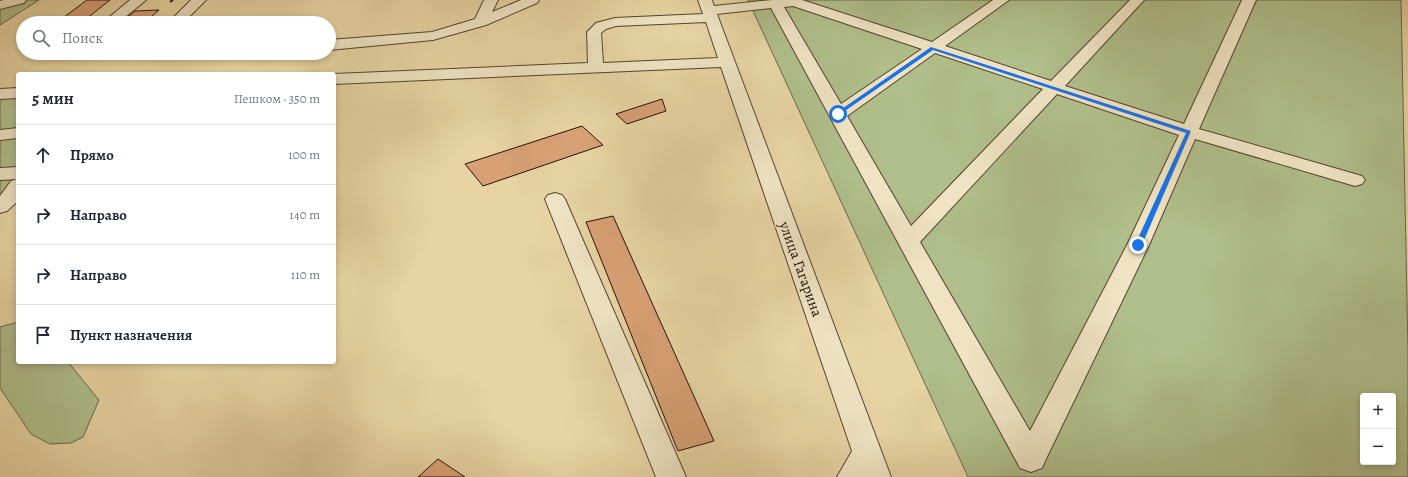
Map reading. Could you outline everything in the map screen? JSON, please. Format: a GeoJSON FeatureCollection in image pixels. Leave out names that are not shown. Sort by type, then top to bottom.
{"type":"FeatureCollection","features":[{"type":"Feature","properties":{"kind":"street"},"geometry":{"type":"LineString","coordinates":[[0,5],[19,0]]}},
{"type":"Feature","properties":{"kind":"street"},"geometry":{"type":"LineString","coordinates":[[118,16],[139,0]]}},
{"type":"Feature","properties":{"kind":"street"},"geometry":{"type":"LineString","coordinates":[[182,16],[199,0]]}},
{"type":"Feature","properties":{"kind":"street"},"geometry":{"type":"LineString","coordinates":[[481,22],[491,0]]}},
{"type":"Feature","properties":{"kind":"street"},"geometry":{"type":"LineString","coordinates":[[336,44],[433,36],[481,22],[532,0]]}},
{"type":"Feature","properties":{"kind":"street"},"geometry":{"type":"LineString","coordinates":[[838,114],[1002,0]]}},
{"type":"Feature","properties":{"kind":"street"},"geometry":{"type":"LineString","coordinates":[[909,241],[1137,0]]}},
{"type":"Feature","properties":{"kind":"street"},"geometry":{"type":"LineString","coordinates":[[792,2],[838,114],[1031,459],[1138,245],[1249,0]]}},
{"type":"Feature","properties":{"kind":"street"},"geometry":{"type":"LineString","coordinates":[[596,69],[594,32],[601,26],[615,22],[708,9],[792,2],[1189,132],[1355,180]]}},
{"type":"Feature","properties":{"kind":"street","name":"улица Гагарина"},"geometry":{"type":"LineString","coordinates":[[708,9],[865,469]]}},
{"type":"Feature","properties":{"kind":"street"},"geometry":{"type":"LineString","coordinates":[[336,79],[596,69],[727,62]]}},
{"type":"Feature","properties":{"kind":"street"},"geometry":{"type":"LineString","coordinates":[[0,94],[16,93]]}},
{"type":"Feature","properties":{"kind":"street"},"geometry":{"type":"LineString","coordinates":[[0,135],[16,133]]}},
{"type":"Feature","properties":{"kind":"street"},"geometry":{"type":"LineString","coordinates":[[0,174],[16,173]]}},
{"type":"Feature","properties":{"kind":"street"},"geometry":{"type":"LineString","coordinates":[[0,207],[10,198],[16,188]]}},
{"type":"Feature","properties":{"kind":"street"},"geometry":{"type":"LineString","coordinates":[[555,199],[671,477]]}},
{"type":"Feature","properties":{"kind":"green space"},"geometry":{"type":"Polygon","coordinates":[[[0,0],[39,0],[0,25],[0,0]]]}},
{"type":"Feature","properties":{"kind":"green space"},"geometry":{"type":"Polygon","coordinates":[[[748,0],[1401,0],[1408,351],[1408,477],[968,477],[748,0]]]}},
{"type":"Feature","properties":{"kind":"green space"},"geometry":{"type":"Polygon","coordinates":[[[16,97],[16,183],[0,195],[0,98],[16,97]]]}},
{"type":"Feature","properties":{"kind":"green space"},"geometry":{"type":"Polygon","coordinates":[[[16,323],[16,364],[70,364],[99,400],[83,437],[71,443],[50,444],[31,434],[0,388],[0,327],[16,323]]]}},
{"type":"Feature","properties":{"kind":"building"},"geometry":{"type":"Polygon","coordinates":[[[87,0],[110,0],[90,16],[65,16],[87,0]]]}},
{"type":"Feature","properties":{"kind":"building"},"geometry":{"type":"Polygon","coordinates":[[[159,10],[152,16],[129,16],[135,11],[159,10]]]}},
{"type":"Feature","properties":{"kind":"building"},"geometry":{"type":"Polygon","coordinates":[[[662,99],[666,111],[627,124],[616,114],[662,99]]]}},
{"type":"Feature","properties":{"kind":"building"},"geometry":{"type":"Polygon","coordinates":[[[582,126],[603,145],[483,186],[465,164],[582,126]]]}},
{"type":"Feature","properties":{"kind":"building"},"geometry":{"type":"Polygon","coordinates":[[[613,216],[714,441],[678,451],[586,222],[613,216]]]}},
{"type":"Feature","properties":{"kind":"building"},"geometry":{"type":"Polygon","coordinates":[[[438,459],[465,477],[418,477],[438,459]]]}},
{"type":"Feature","properties":{"kind":"route"},"geometry":{"type":"LineString","coordinates":[[838,114],[933,48],[1189,132],[1138,245]]}}]}
